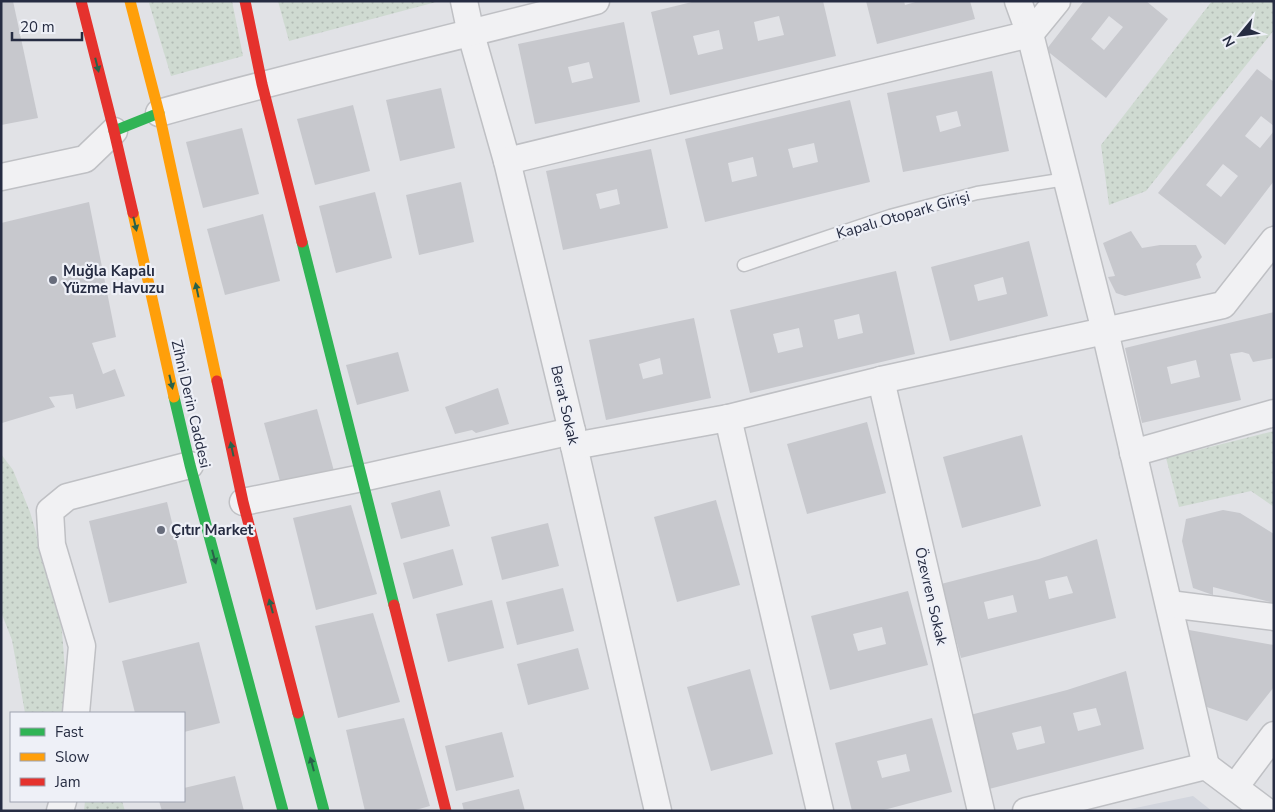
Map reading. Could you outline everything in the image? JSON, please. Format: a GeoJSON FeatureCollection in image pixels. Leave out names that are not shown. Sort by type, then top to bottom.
{"type":"FeatureCollection","features":[{"type":"Feature","properties":{"kind":"main road","name":"Zihni Derin Caddesi"},"geometry":{"type":"LineString","coordinates":[[81,1],[114,131],[190,465],[283,811]]}},
{"type":"Feature","properties":{"kind":"main road","name":"Zihni Derin Caddesi"},"geometry":{"type":"LineString","coordinates":[[130,1],[159,113],[243,502],[324,811]]}},
{"type":"Feature","properties":{"kind":"main road"},"geometry":{"type":"LineString","coordinates":[[245,1],[262,84],[446,811]]}},
{"type":"Feature","properties":{"kind":"main road"},"geometry":{"type":"LineString","coordinates":[[114,131],[159,113]]}},
{"type":"Feature","properties":{"kind":"street","name":"Berat Sokak"},"geometry":{"type":"LineString","coordinates":[[464,1],[471,34],[507,161],[658,811]]}},
{"type":"Feature","properties":{"kind":"street"},"geometry":{"type":"LineString","coordinates":[[159,113],[262,84],[471,34],[596,1]]}},
{"type":"Feature","properties":{"kind":"street"},"geometry":{"type":"LineString","coordinates":[[1018,1],[1030,34],[1105,330],[1206,766],[1266,811]]}},
{"type":"Feature","properties":{"kind":"street"},"geometry":{"type":"LineString","coordinates":[[507,161],[1030,34],[1057,1]]}},
{"type":"Feature","properties":{"kind":"street"},"geometry":{"type":"LineString","coordinates":[[1,177],[84,159],[114,131]]}},
{"type":"Feature","properties":{"kind":"street"},"geometry":{"type":"LineString","coordinates":[[243,502],[573,439],[728,418],[881,380],[1223,305],[1272,245]]}},
{"type":"Feature","properties":{"kind":"street","name":"Özevren Sokak"},"geometry":{"type":"LineString","coordinates":[[881,380],[981,811]]}},
{"type":"Feature","properties":{"kind":"street"},"geometry":{"type":"LineString","coordinates":[[1133,453],[1274,413]]}},
{"type":"Feature","properties":{"kind":"street"},"geometry":{"type":"LineString","coordinates":[[728,418],[820,811]]}},
{"type":"Feature","properties":{"kind":"street"},"geometry":{"type":"LineString","coordinates":[[76,712],[82,646],[52,545],[50,511],[67,497],[190,465]]}},
{"type":"Feature","properties":{"kind":"street"},"geometry":{"type":"LineString","coordinates":[[1169,604],[1274,617]]}},
{"type":"Feature","properties":{"kind":"street"},"geometry":{"type":"LineString","coordinates":[[1235,787],[1274,735]]}},
{"type":"Feature","properties":{"kind":"street"},"geometry":{"type":"LineString","coordinates":[[1026,811],[1206,766]]}},
{"type":"Feature","properties":{"kind":"lane","name":"Kapalı Otopark Girişi"},"geometry":{"type":"LineString","coordinates":[[744,266],[890,216],[977,193],[1066,179]]}},
{"type":"Feature","properties":{"kind":"shaded area"},"geometry":{"type":"Polygon","coordinates":[[[151,1],[232,1],[243,56],[171,76],[149,3],[151,1]]]}},
{"type":"Feature","properties":{"kind":"shaded area"},"geometry":{"type":"Polygon","coordinates":[[[278,1],[440,1],[289,41],[278,1]]]}},
{"type":"Feature","properties":{"kind":"shaded area"},"geometry":{"type":"Polygon","coordinates":[[[1212,1],[1274,1],[1274,30],[1146,191],[1109,205],[1101,145],[1212,1]]]}},
{"type":"Feature","properties":{"kind":"shaded area"},"geometry":{"type":"Polygon","coordinates":[[[1274,431],[1274,507],[1251,491],[1179,507],[1166,458],[1274,431]]]}},
{"type":"Feature","properties":{"kind":"shaded area"},"geometry":{"type":"Polygon","coordinates":[[[1,454],[13,470],[30,512],[61,618],[67,697],[64,712],[25,712],[12,640],[1,612],[1,454]]]}},
{"type":"Feature","properties":{"kind":"shaded area"},"geometry":{"type":"Polygon","coordinates":[[[1193,796],[1212,811],[1121,811],[1193,796]]]}},
{"type":"Feature","properties":{"kind":"shaded area"},"geometry":{"type":"Polygon","coordinates":[[[85,802],[122,802],[125,811],[84,811],[85,802]]]}},
{"type":"Feature","properties":{"kind":"building"},"geometry":{"type":"Polygon","coordinates":[[[1,1],[13,1],[38,118],[1,125],[1,1]]]}},
{"type":"Feature","properties":{"kind":"building"},"geometry":{"type":"Polygon","coordinates":[[[696,1],[823,1],[836,56],[670,95],[651,12],[696,1]],[[779,16],[754,22],[758,41],[784,35],[779,16]],[[719,30],[693,36],[698,55],[723,49],[719,30]]]}},
{"type":"Feature","properties":{"kind":"building"},"geometry":{"type":"Polygon","coordinates":[[[866,1],[904,1],[905,5],[919,1],[970,1],[975,19],[877,44],[866,1]]]}},
{"type":"Feature","properties":{"kind":"building"},"geometry":{"type":"Polygon","coordinates":[[[1084,1],[1146,1],[1168,19],[1106,98],[1046,50],[1084,1]],[[1109,16],[1091,39],[1104,50],[1123,27],[1109,16]]]}},
{"type":"Feature","properties":{"kind":"building"},"geometry":{"type":"Polygon","coordinates":[[[624,22],[640,102],[535,124],[518,44],[624,22]],[[589,62],[568,67],[572,83],[593,78],[589,62]]]}},
{"type":"Feature","properties":{"kind":"building"},"geometry":{"type":"Polygon","coordinates":[[[1257,69],[1274,82],[1274,126],[1261,116],[1245,136],[1260,148],[1274,131],[1274,181],[1225,245],[1158,193],[1257,69]],[[1223,164],[1206,185],[1221,197],[1238,176],[1223,164]]]}},
{"type":"Feature","properties":{"kind":"building"},"geometry":{"type":"Polygon","coordinates":[[[992,71],[1009,151],[903,172],[887,93],[992,71]],[[957,111],[936,116],[940,132],[961,126],[957,111]]]}},
{"type":"Feature","properties":{"kind":"building"},"geometry":{"type":"Polygon","coordinates":[[[441,88],[455,148],[400,161],[386,100],[441,88]]]}},
{"type":"Feature","properties":{"kind":"building"},"geometry":{"type":"Polygon","coordinates":[[[850,100],[870,182],[705,222],[685,139],[850,100]],[[814,143],[788,149],[793,168],[818,162],[814,143]],[[753,157],[728,163],[732,182],[757,176],[753,157]]]}},
{"type":"Feature","properties":{"kind":"building"},"geometry":{"type":"Polygon","coordinates":[[[353,105],[370,171],[315,185],[297,119],[353,105]]]}},
{"type":"Feature","properties":{"kind":"building"},"geometry":{"type":"Polygon","coordinates":[[[242,128],[259,194],[203,208],[186,142],[242,128]]]}},
{"type":"Feature","properties":{"kind":"building"},"geometry":{"type":"Polygon","coordinates":[[[651,149],[668,228],[563,250],[546,171],[651,149]],[[617,189],[596,194],[600,209],[620,204],[617,189]]]}},
{"type":"Feature","properties":{"kind":"building"},"geometry":{"type":"Polygon","coordinates":[[[461,182],[474,242],[419,255],[406,195],[461,182]]]}},
{"type":"Feature","properties":{"kind":"building"},"geometry":{"type":"Polygon","coordinates":[[[375,192],[392,258],[336,273],[319,206],[375,192]]]}},
{"type":"Feature","properties":{"kind":"building","name":"Muğla Kapalı Yüzme Havuzu"},"geometry":{"type":"Polygon","coordinates":[[[89,202],[116,337],[92,343],[103,374],[115,369],[125,396],[76,409],[73,394],[49,397],[55,407],[2,423],[1,223],[89,202]]]}},
{"type":"Feature","properties":{"kind":"building"},"geometry":{"type":"Polygon","coordinates":[[[263,214],[280,281],[225,295],[207,229],[263,214]]]}},
{"type":"Feature","properties":{"kind":"building"},"geometry":{"type":"Polygon","coordinates":[[[1131,231],[1142,248],[1160,245],[1196,245],[1202,257],[1196,264],[1201,278],[1125,296],[1116,293],[1108,277],[1115,276],[1103,243],[1131,231]]]}},
{"type":"Feature","properties":{"kind":"building"},"geometry":{"type":"Polygon","coordinates":[[[1029,241],[1048,316],[950,341],[931,267],[1029,241]],[[1003,277],[974,285],[978,301],[1007,294],[1003,277]]]}},
{"type":"Feature","properties":{"kind":"building"},"geometry":{"type":"Polygon","coordinates":[[[896,271],[915,354],[750,393],[730,310],[896,271]],[[859,314],[834,320],[838,339],[863,333],[859,314]],[[799,328],[773,334],[778,353],[803,347],[799,328]]]}},
{"type":"Feature","properties":{"kind":"building"},"geometry":{"type":"Polygon","coordinates":[[[1274,312],[1274,358],[1253,362],[1249,354],[1242,352],[1230,354],[1241,400],[1142,423],[1125,348],[1274,312]],[[1196,360],[1167,367],[1171,384],[1200,377],[1196,360]]]}},
{"type":"Feature","properties":{"kind":"building"},"geometry":{"type":"Polygon","coordinates":[[[694,318],[711,398],[606,420],[589,340],[694,318]],[[660,358],[639,364],[643,379],[663,374],[660,358]]]}},
{"type":"Feature","properties":{"kind":"building"},"geometry":{"type":"Polygon","coordinates":[[[398,352],[409,391],[357,405],[346,365],[398,352]]]}},
{"type":"Feature","properties":{"kind":"building"},"geometry":{"type":"Polygon","coordinates":[[[498,388],[509,424],[476,433],[472,430],[455,434],[445,407],[498,388]]]}},
{"type":"Feature","properties":{"kind":"building"},"geometry":{"type":"Polygon","coordinates":[[[317,409],[334,471],[281,485],[264,423],[317,409]]]}},
{"type":"Feature","properties":{"kind":"building"},"geometry":{"type":"Polygon","coordinates":[[[867,422],[886,493],[807,514],[787,444],[867,422]]]}},
{"type":"Feature","properties":{"kind":"building"},"geometry":{"type":"Polygon","coordinates":[[[1022,435],[1041,506],[962,528],[943,457],[1022,435]]]}},
{"type":"Feature","properties":{"kind":"building"},"geometry":{"type":"Polygon","coordinates":[[[440,490],[450,526],[401,539],[391,503],[440,490]]]}},
{"type":"Feature","properties":{"kind":"building"},"geometry":{"type":"Polygon","coordinates":[[[716,500],[740,585],[677,602],[654,517],[716,500]]]}},
{"type":"Feature","properties":{"kind":"building"},"geometry":{"type":"Polygon","coordinates":[[[167,502],[187,583],[109,603],[89,521],[167,502]]]}},
{"type":"Feature","properties":{"kind":"building"},"geometry":{"type":"Polygon","coordinates":[[[351,505],[377,594],[316,610],[293,518],[351,505]]]}},
{"type":"Feature","properties":{"kind":"building"},"geometry":{"type":"Polygon","coordinates":[[[1223,510],[1240,513],[1274,534],[1274,603],[1213,587],[1213,595],[1193,588],[1182,541],[1186,519],[1223,510]]]}},
{"type":"Feature","properties":{"kind":"building"},"geometry":{"type":"Polygon","coordinates":[[[548,523],[559,566],[502,580],[491,537],[548,523]]]}},
{"type":"Feature","properties":{"kind":"building"},"geometry":{"type":"Polygon","coordinates":[[[1097,539],[1116,618],[961,658],[941,584],[1039,559],[1097,539]],[[1067,576],[1045,581],[1049,599],[1073,593],[1067,576]],[[1013,595],[984,602],[988,619],[1017,612],[1013,595]]]}},
{"type":"Feature","properties":{"kind":"building"},"geometry":{"type":"Polygon","coordinates":[[[453,549],[463,585],[413,599],[403,563],[453,549]]]}},
{"type":"Feature","properties":{"kind":"building"},"geometry":{"type":"Polygon","coordinates":[[[563,588],[574,631],[517,645],[506,602],[563,588]]]}},
{"type":"Feature","properties":{"kind":"building"},"geometry":{"type":"Polygon","coordinates":[[[908,591],[928,665],[830,690],[811,616],[908,591]],[[882,627],[853,634],[858,651],[886,644],[882,627]]]}},
{"type":"Feature","properties":{"kind":"building"},"geometry":{"type":"Polygon","coordinates":[[[492,600],[504,648],[448,662],[436,614],[492,600]]]}},
{"type":"Feature","properties":{"kind":"building"},"geometry":{"type":"Polygon","coordinates":[[[373,613],[400,702],[338,718],[315,626],[373,613]]]}},
{"type":"Feature","properties":{"kind":"building"},"geometry":{"type":"Polygon","coordinates":[[[1189,630],[1274,645],[1274,687],[1247,721],[1204,706],[1189,630]]]}},
{"type":"Feature","properties":{"kind":"building"},"geometry":{"type":"Polygon","coordinates":[[[199,642],[220,723],[185,732],[185,712],[135,712],[122,661],[199,642]]]}},
{"type":"Feature","properties":{"kind":"building"},"geometry":{"type":"Polygon","coordinates":[[[578,648],[589,689],[528,705],[517,664],[578,648]]]}},
{"type":"Feature","properties":{"kind":"building"},"geometry":{"type":"Polygon","coordinates":[[[750,669],[773,754],[711,771],[687,687],[750,669]]]}},
{"type":"Feature","properties":{"kind":"building"},"geometry":{"type":"Polygon","coordinates":[[[1126,671],[1144,749],[989,789],[970,715],[1067,690],[1126,671]],[[1096,708],[1073,713],[1078,731],[1101,725],[1096,708]],[[1041,726],[1012,733],[1017,750],[1045,743],[1041,726]]]}},
{"type":"Feature","properties":{"kind":"building"},"geometry":{"type":"Polygon","coordinates":[[[404,718],[430,806],[412,811],[365,811],[346,730],[404,718]]]}},
{"type":"Feature","properties":{"kind":"building"},"geometry":{"type":"Polygon","coordinates":[[[932,718],[952,792],[880,811],[852,811],[835,743],[932,718]],[[906,754],[877,761],[882,778],[910,771],[906,754]]]}},
{"type":"Feature","properties":{"kind":"building"},"geometry":{"type":"Polygon","coordinates":[[[502,732],[514,777],[456,791],[445,746],[502,732]]]}},
{"type":"Feature","properties":{"kind":"building"},"geometry":{"type":"Polygon","coordinates":[[[235,776],[244,811],[162,811],[159,802],[185,802],[185,788],[235,776]]]}},
{"type":"Feature","properties":{"kind":"building"},"geometry":{"type":"Polygon","coordinates":[[[519,789],[525,811],[464,811],[462,803],[519,789]]]}},
{"type":"Feature","properties":{"kind":"traffic: fast"},"geometry":{"type":"LineString","coordinates":[[114,131],[159,113]]}},
{"type":"Feature","properties":{"kind":"traffic: fast"},"geometry":{"type":"LineString","coordinates":[[302,242],[394,605]]}},
{"type":"Feature","properties":{"kind":"traffic: fast"},"geometry":{"type":"LineString","coordinates":[[174,397],[190,465],[283,811]]}},
{"type":"Feature","properties":{"kind":"traffic: fast"},"geometry":{"type":"LineString","coordinates":[[298,713],[324,811]]}},
{"type":"Feature","properties":{"kind":"traffic: slow"},"geometry":{"type":"LineString","coordinates":[[130,1],[159,113],[217,381]]}},
{"type":"Feature","properties":{"kind":"traffic: slow"},"geometry":{"type":"LineString","coordinates":[[133,213],[174,397]]}},
{"type":"Feature","properties":{"kind":"traffic: jam"},"geometry":{"type":"LineString","coordinates":[[81,1],[133,213]]}},
{"type":"Feature","properties":{"kind":"traffic: jam"},"geometry":{"type":"LineString","coordinates":[[245,1],[262,84],[302,242]]}},
{"type":"Feature","properties":{"kind":"traffic: jam"},"geometry":{"type":"LineString","coordinates":[[217,381],[243,502],[298,713]]}},
{"type":"Feature","properties":{"kind":"traffic: jam"},"geometry":{"type":"LineString","coordinates":[[394,605],[446,811]]}},
{"type":"Feature","properties":{"kind":"place","name":"Muğla Kapalı Yüzme Havuzu"},"geometry":{"type":"Point","coordinates":[53,280]}},
{"type":"Feature","properties":{"kind":"place","name":"Çıtır Market"},"geometry":{"type":"Point","coordinates":[161,530]}}]}
